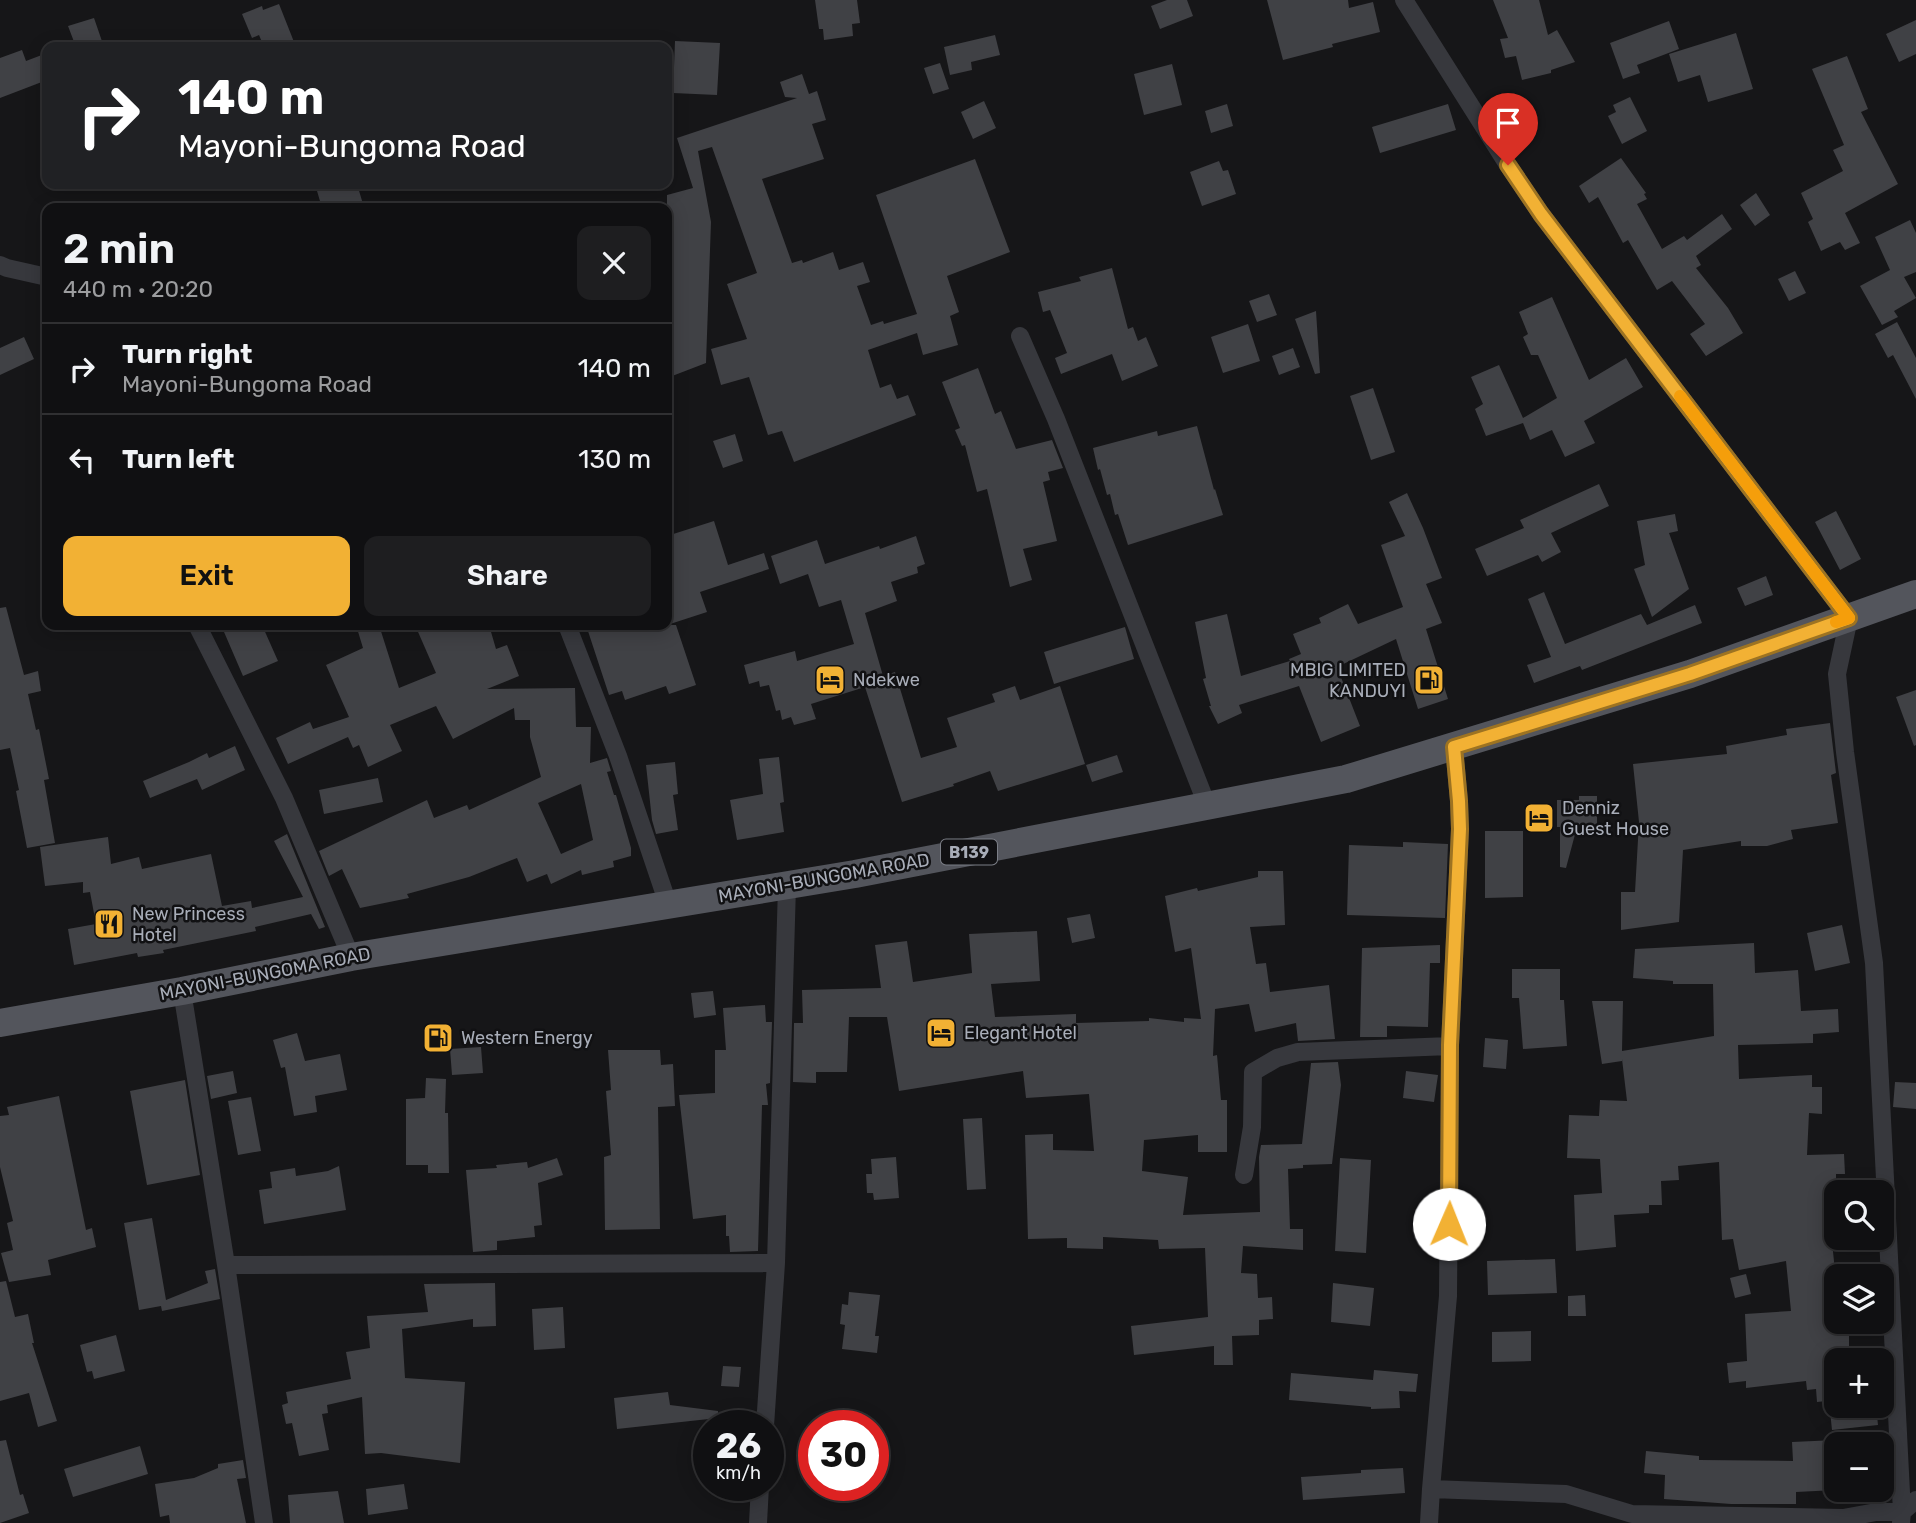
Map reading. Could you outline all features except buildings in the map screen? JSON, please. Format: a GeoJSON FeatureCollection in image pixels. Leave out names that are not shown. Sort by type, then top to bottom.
{"type":"FeatureCollection","features":[{"type":"Feature","properties":{"kind":"main road","name":"MAYONI-BUNGOMA ROAD"},"geometry":{"type":"LineString","coordinates":[[0,1023],[351,957],[787,886],[1346,779],[1690,674],[1916,594]]}},
{"type":"Feature","properties":{"kind":"street"},"geometry":{"type":"LineString","coordinates":[[1404,0],[1541,214],[1849,618],[1837,674],[1874,963],[1901,1517]]}},
{"type":"Feature","properties":{"kind":"street"},"geometry":{"type":"LineString","coordinates":[[0,265],[42,276]]}},
{"type":"Feature","properties":{"kind":"street"},"geometry":{"type":"LineString","coordinates":[[1020,336],[1056,419],[1207,805]]}},
{"type":"Feature","properties":{"kind":"street"},"geometry":{"type":"LineString","coordinates":[[200,630],[284,798],[351,957]]}},
{"type":"Feature","properties":{"kind":"street"},"geometry":{"type":"LineString","coordinates":[[569,630],[618,756],[668,904]]}},
{"type":"Feature","properties":{"kind":"street"},"geometry":{"type":"LineString","coordinates":[[1429,1523],[1448,1296],[1450,1045],[1460,829],[1454,747]]}},
{"type":"Feature","properties":{"kind":"street"},"geometry":{"type":"LineString","coordinates":[[766,1410],[776,1263],[787,886]]}},
{"type":"Feature","properties":{"kind":"street"},"geometry":{"type":"LineString","coordinates":[[182,990],[264,1523]]}},
{"type":"Feature","properties":{"kind":"street"},"geometry":{"type":"LineString","coordinates":[[1244,1175],[1252,1126],[1253,1072],[1277,1058],[1298,1052],[1450,1045]]}},
{"type":"Feature","properties":{"kind":"street"},"geometry":{"type":"LineString","coordinates":[[226,1265],[776,1263]]}},
{"type":"Feature","properties":{"kind":"street"},"geometry":{"type":"LineString","coordinates":[[1431,1489],[1566,1494],[1630,1519],[1843,1518],[1876,1512],[1901,1517]]}},
{"type":"Feature","properties":{"kind":"street"},"geometry":{"type":"LineString","coordinates":[[1901,1517],[1916,1500]]}},
{"type":"Feature","properties":{"kind":"street"},"geometry":{"type":"LineString","coordinates":[[758,1523],[759,1501]]}},
{"type":"Feature","properties":{"kind":"slow traffic"},"geometry":{"type":"LineString","coordinates":[[1680,396],[1849,618],[1836,622]]}},
{"type":"Feature","properties":{"kind":"place","name":"Ndekwe"},"geometry":{"type":"Point","coordinates":[830,680]}},
{"type":"Feature","properties":{"kind":"place","name":"MBIG LIMITED KANDUYI"},"geometry":{"type":"Point","coordinates":[1429,680]}},
{"type":"Feature","properties":{"kind":"place","name":"Denniz Guest House"},"geometry":{"type":"Point","coordinates":[1539,818]}},
{"type":"Feature","properties":{"kind":"place","name":"New Princess Hotel"},"geometry":{"type":"Point","coordinates":[109,924]}},
{"type":"Feature","properties":{"kind":"place","name":"Elegant Hotel"},"geometry":{"type":"Point","coordinates":[941,1033]}},
{"type":"Feature","properties":{"kind":"place","name":"Western Energy"},"geometry":{"type":"Point","coordinates":[438,1038]}},
{"type":"Feature","properties":{"kind":"route"},"geometry":{"type":"LineString","coordinates":[[1449,1224],[1450,1045],[1460,829],[1454,747],[1690,674],[1849,618],[1541,214],[1508,165]]}}]}
